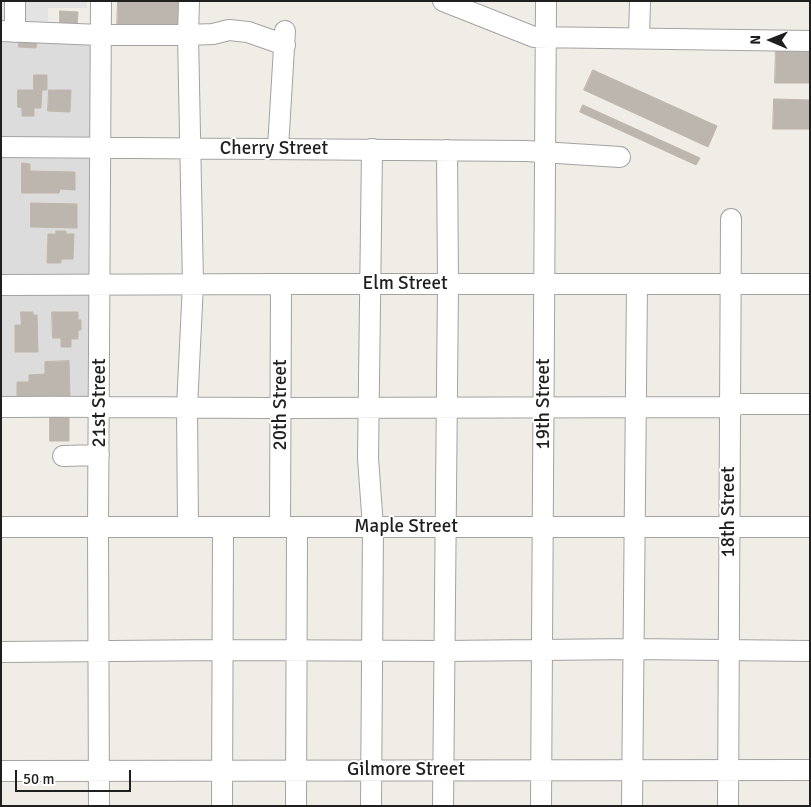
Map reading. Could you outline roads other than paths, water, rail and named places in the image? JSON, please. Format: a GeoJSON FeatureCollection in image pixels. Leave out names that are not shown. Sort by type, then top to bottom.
{"type":"FeatureCollection","features":[{"type":"Feature","properties":{"kind":"street"},"geometry":{"type":"LineString","coordinates":[[15,1],[8,32],[188,35],[213,34],[229,30],[285,38],[278,148]]}},
{"type":"Feature","properties":{"kind":"street"},"geometry":{"type":"LineString","coordinates":[[188,527],[187,407],[193,284],[189,1]]}},
{"type":"Feature","properties":{"kind":"street"},"geometry":{"type":"LineString","coordinates":[[443,1],[534,37],[810,41]]}},
{"type":"Feature","properties":{"kind":"street","name":"19th Street"},"geometry":{"type":"LineString","coordinates":[[541,806],[546,1]]}},
{"type":"Feature","properties":{"kind":"street"},"geometry":{"type":"LineString","coordinates":[[638,38],[640,1]]}},
{"type":"Feature","properties":{"kind":"street","name":"21st Street"},"geometry":{"type":"LineString","coordinates":[[99,2],[101,35],[98,527],[99,806]]}},
{"type":"Feature","properties":{"kind":"street","name":"Cherry Street"},"geometry":{"type":"LineString","coordinates":[[1,147],[546,151],[620,156]]}},
{"type":"Feature","properties":{"kind":"street"},"geometry":{"type":"LineString","coordinates":[[371,806],[373,527],[368,458],[372,149]]}},
{"type":"Feature","properties":{"kind":"street"},"geometry":{"type":"LineString","coordinates":[[443,806],[448,284],[447,150]]}},
{"type":"Feature","properties":{"kind":"street","name":"18th Street"},"geometry":{"type":"LineString","coordinates":[[728,806],[731,219]]}},
{"type":"Feature","properties":{"kind":"street","name":"20th Street"},"geometry":{"type":"LineString","coordinates":[[281,284],[281,408],[297,650],[296,806]]}},
{"type":"Feature","properties":{"kind":"street"},"geometry":{"type":"LineString","coordinates":[[632,806],[636,284]]}},
{"type":"Feature","properties":{"kind":"street","name":"Elm Street"},"geometry":{"type":"LineString","coordinates":[[1,285],[810,284]]}},
{"type":"Feature","properties":{"kind":"street"},"geometry":{"type":"LineString","coordinates":[[1,407],[281,408],[810,404]]}},
{"type":"Feature","properties":{"kind":"street"},"geometry":{"type":"LineString","coordinates":[[63,456],[99,455]]}},
{"type":"Feature","properties":{"kind":"street","name":"Maple Street"},"geometry":{"type":"LineString","coordinates":[[1,527],[810,527]]}},
{"type":"Feature","properties":{"kind":"street"},"geometry":{"type":"LineString","coordinates":[[222,806],[223,527]]}},
{"type":"Feature","properties":{"kind":"street"},"geometry":{"type":"LineString","coordinates":[[1,652],[634,649],[728,652],[810,651]]}},
{"type":"Feature","properties":{"kind":"street","name":"Gilmore Street"},"geometry":{"type":"LineString","coordinates":[[1,770],[810,770]]}}]}
